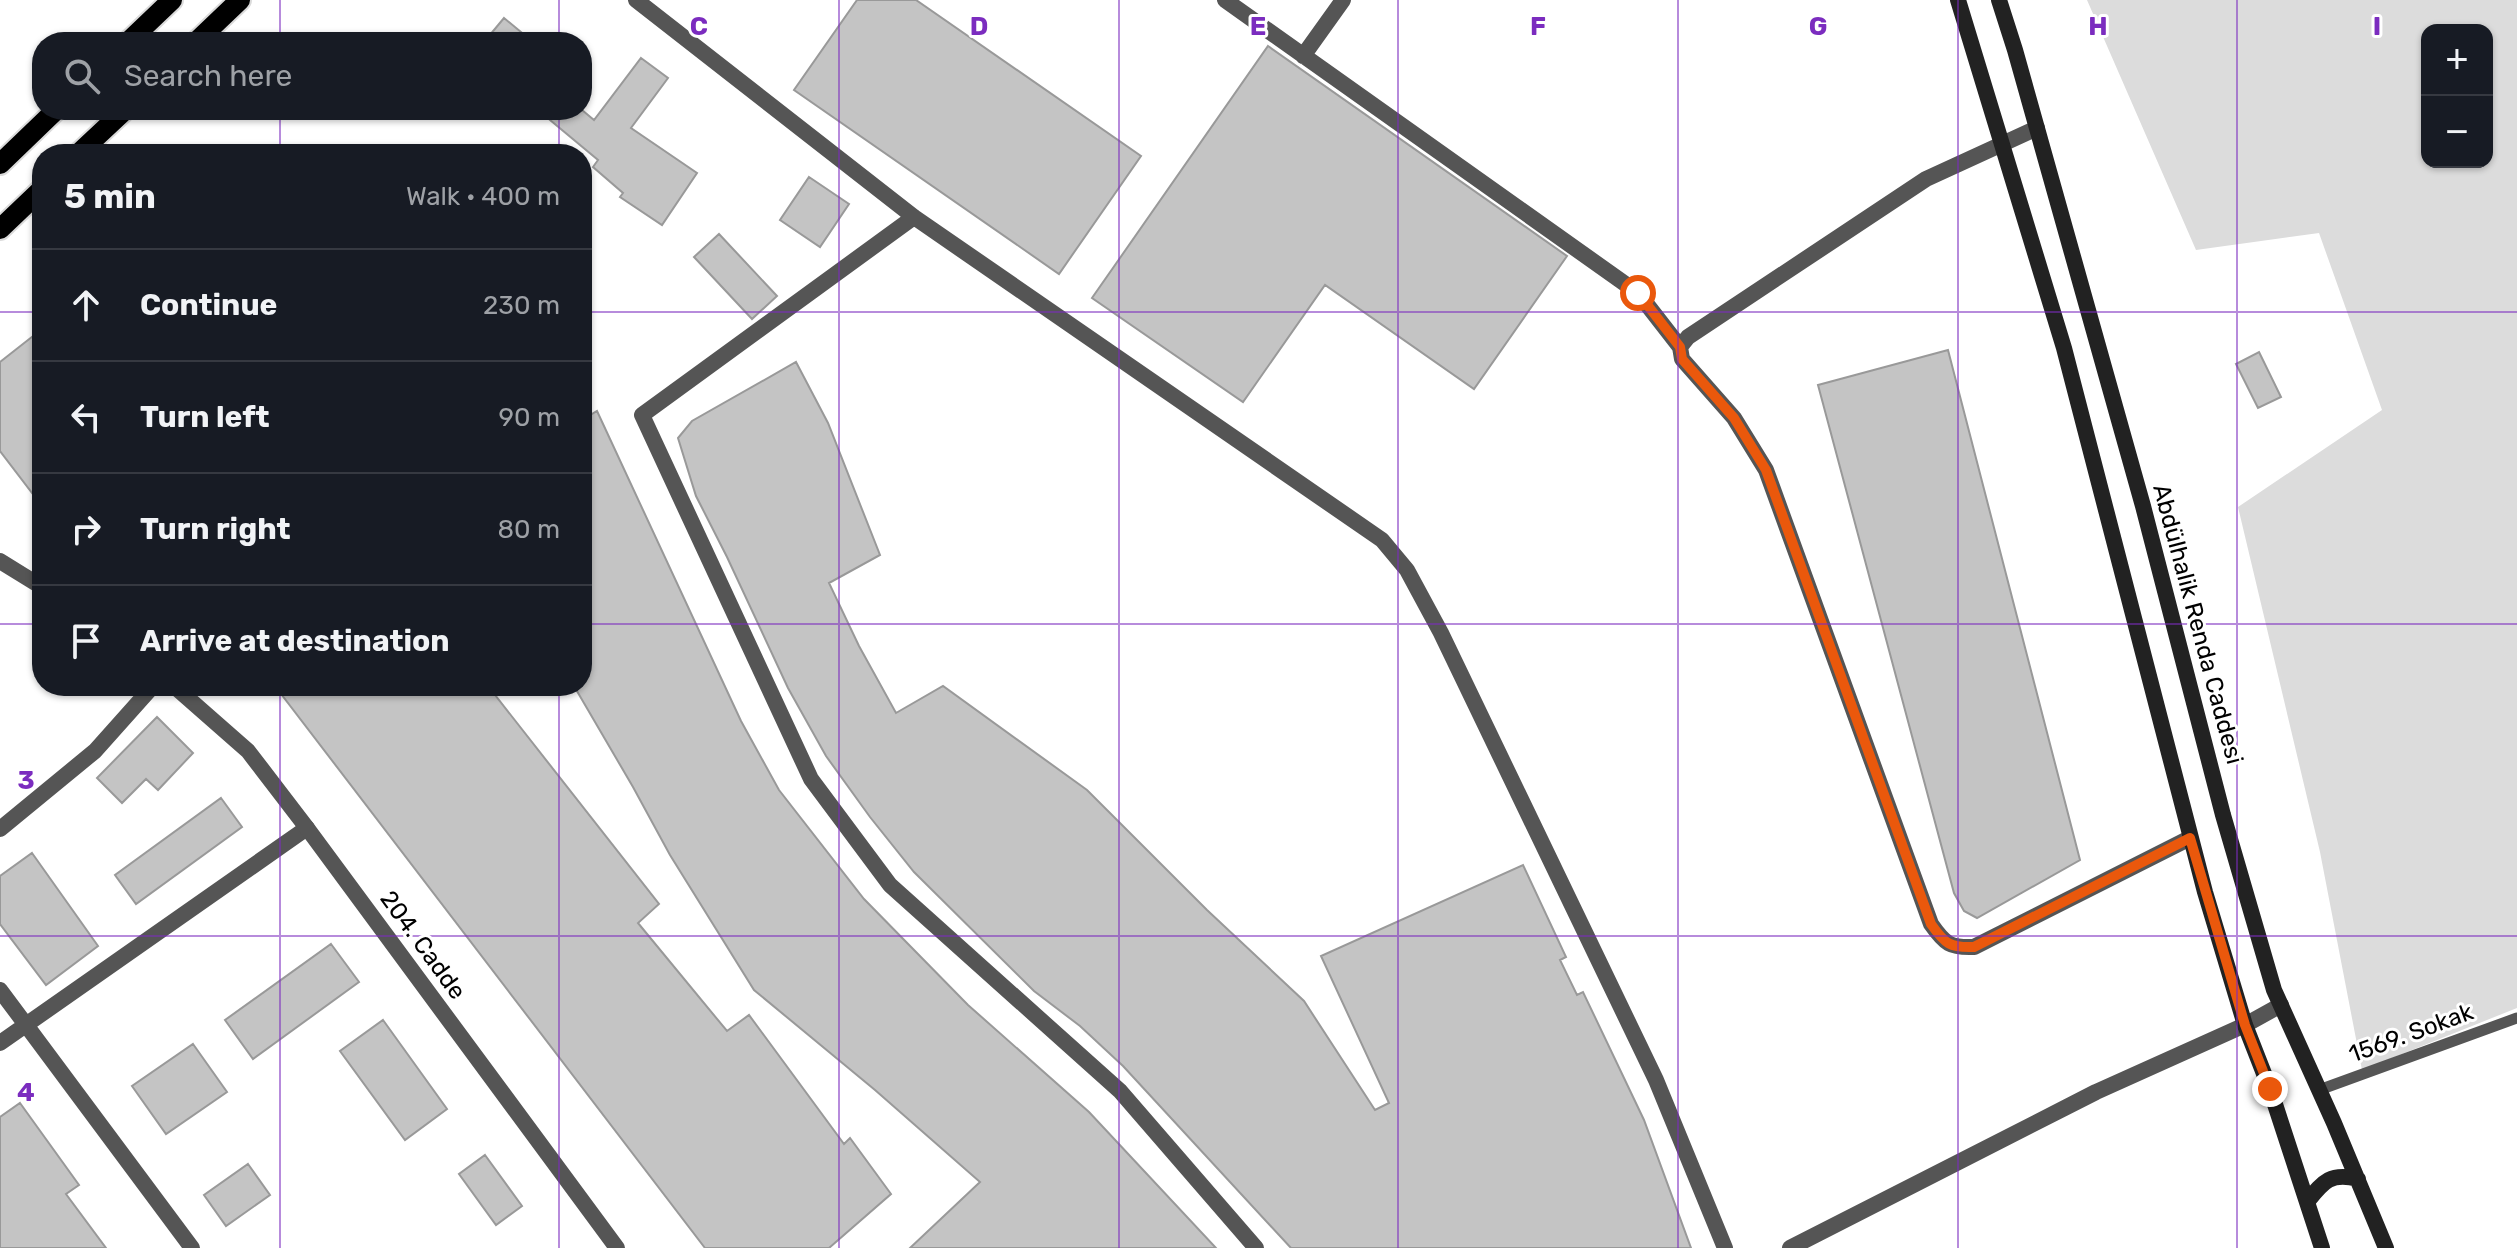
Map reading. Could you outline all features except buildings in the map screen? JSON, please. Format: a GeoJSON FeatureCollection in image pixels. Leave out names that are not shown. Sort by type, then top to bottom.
{"type":"FeatureCollection","features":[{"type":"Feature","properties":{"kind":"main road"},"geometry":{"type":"LineString","coordinates":[[138,32],[172,0]]}},
{"type":"Feature","properties":{"kind":"main road"},"geometry":{"type":"LineString","coordinates":[[206,32],[240,0]]}},
{"type":"Feature","properties":{"kind":"main road"},"geometry":{"type":"LineString","coordinates":[[1958,0],[2064,348],[2190,838],[2245,1025],[2270,1089],[2322,1248]]}},
{"type":"Feature","properties":{"kind":"main road","name":"Abdülhalik Renda Caddesi"},"geometry":{"type":"LineString","coordinates":[[1999,0],[2143,506],[2223,815],[2274,990],[2386,1248]]}},
{"type":"Feature","properties":{"kind":"main road"},"geometry":{"type":"LineString","coordinates":[[0,164],[46,120]]}},
{"type":"Feature","properties":{"kind":"main road"},"geometry":{"type":"LineString","coordinates":[[89,144],[114,120]]}},
{"type":"Feature","properties":{"kind":"main road"},"geometry":{"type":"LineString","coordinates":[[0,229],[32,199]]}},
{"type":"Feature","properties":{"kind":"main road"},"geometry":{"type":"LineString","coordinates":[[2307,1202],[2325,1181],[2346,1176],[2358,1179]]}},
{"type":"Feature","properties":{"kind":"street"},"geometry":{"type":"LineString","coordinates":[[636,0],[914,217],[1382,540],[1407,570],[1441,633],[1656,1080],[1725,1248]]}},
{"type":"Feature","properties":{"kind":"street"},"geometry":{"type":"LineString","coordinates":[[1225,0],[1638,293],[1680,347],[1682,359],[1734,418],[1766,470],[1931,924],[1943,941],[1956,948],[1974,947],[2190,838]]}},
{"type":"Feature","properties":{"kind":"street"},"geometry":{"type":"LineString","coordinates":[[1303,56],[1343,0]]}},
{"type":"Feature","properties":{"kind":"street"},"geometry":{"type":"LineString","coordinates":[[1680,347],[1688,337],[1714,318],[1926,179],[2037,128]]}},
{"type":"Feature","properties":{"kind":"street"},"geometry":{"type":"LineString","coordinates":[[914,217],[642,415],[811,779],[890,885],[1120,1091],[1256,1248]]}},
{"type":"Feature","properties":{"kind":"street"},"geometry":{"type":"LineString","coordinates":[[0,561],[32,581]]}},
{"type":"Feature","properties":{"kind":"street"},"geometry":{"type":"LineString","coordinates":[[0,829],[95,751],[144,696]]}},
{"type":"Feature","properties":{"kind":"street","name":"204. Cadde"},"geometry":{"type":"LineString","coordinates":[[185,696],[248,751],[617,1248]]}},
{"type":"Feature","properties":{"kind":"street"},"geometry":{"type":"LineString","coordinates":[[0,1043],[307,828]]}},
{"type":"Feature","properties":{"kind":"street"},"geometry":{"type":"LineString","coordinates":[[0,990],[192,1248]]}},
{"type":"Feature","properties":{"kind":"street"},"geometry":{"type":"LineString","coordinates":[[1790,1248],[2096,1092],[2245,1025],[2281,1005]]}},
{"type":"Feature","properties":{"kind":"lane","name":"1569. Sokak"},"geometry":{"type":"LineString","coordinates":[[2319,1090],[2517,1018]]}},
{"type":"Feature","properties":{"kind":"shaded area"},"geometry":{"type":"Polygon","coordinates":[[[2087,0],[2517,0],[2517,1008],[2362,1070],[2320,852],[2238,507],[2382,410],[2319,233],[2196,250],[2087,0]]]}},
{"type":"Feature","properties":{"kind":"route"},"geometry":{"type":"LineString","coordinates":[[1638,293],[1680,347],[1682,359],[1734,418],[1766,470],[1931,924],[1943,941],[1956,948],[1974,947],[2190,838],[2245,1025],[2270,1089]]}}]}
